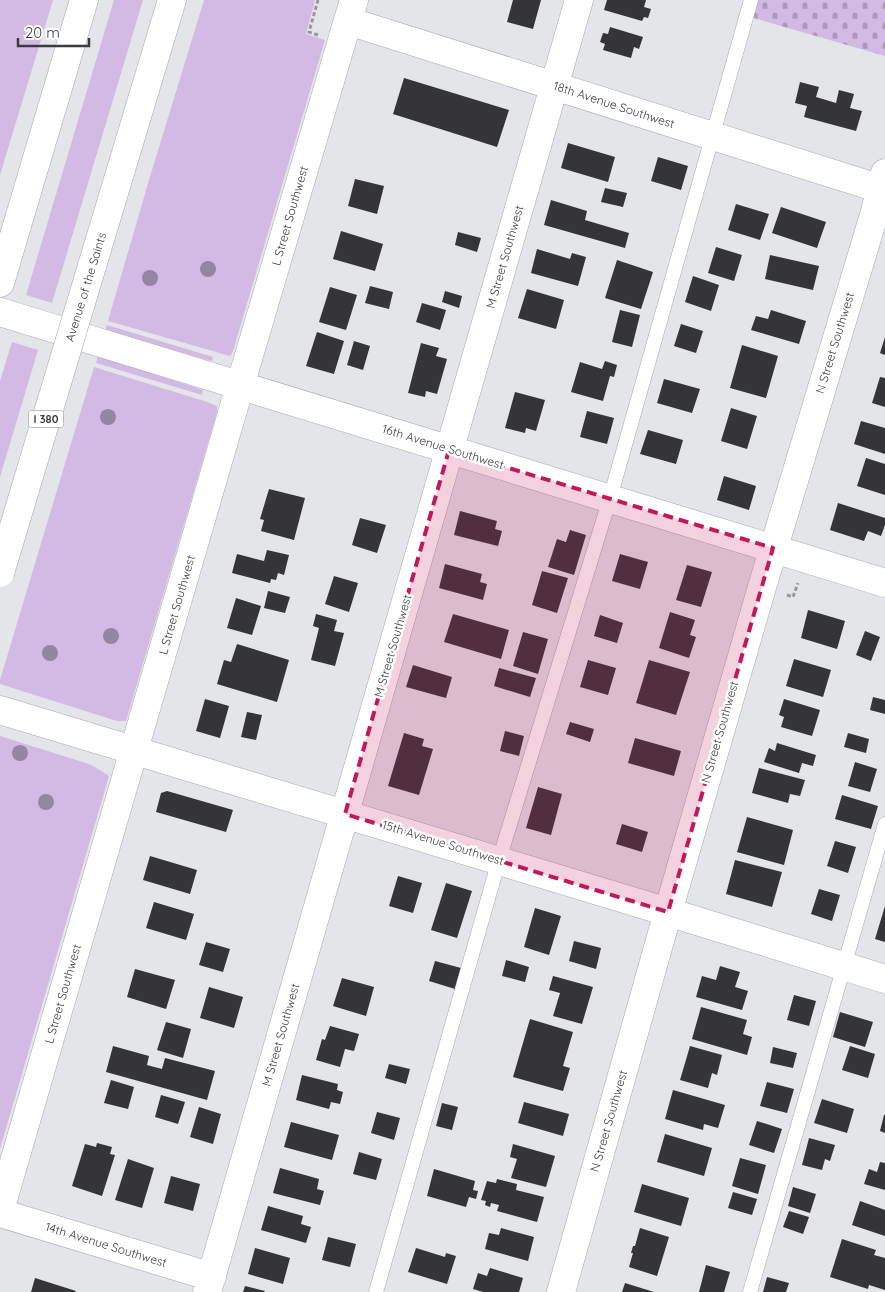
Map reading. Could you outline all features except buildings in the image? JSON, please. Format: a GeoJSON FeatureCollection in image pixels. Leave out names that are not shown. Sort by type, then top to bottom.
{"type":"FeatureCollection","features":[{"type":"Feature","properties":{"kind":"main road"},"geometry":{"type":"LineString","coordinates":[[0,283],[84,0]]}},
{"type":"Feature","properties":{"kind":"main road","name":"Avenue of the Saints"},"geometry":{"type":"LineString","coordinates":[[0,573],[172,0]]}},
{"type":"Feature","properties":{"kind":"main road","name":"M Street Southwest"},"geometry":{"type":"LineString","coordinates":[[210,1284],[578,0]]}},
{"type":"Feature","properties":{"kind":"main road","name":"18th Avenue Southwest"},"geometry":{"type":"LineString","coordinates":[[351,11],[554,86],[712,136],[883,181]]}},
{"type":"Feature","properties":{"kind":"main road","name":"L Street Southwest"},"geometry":{"type":"LineString","coordinates":[[0,1212],[351,11]]}},
{"type":"Feature","properties":{"kind":"main road","name":"N Street Southwest"},"geometry":{"type":"LineString","coordinates":[[561,1292],[668,912],[883,181]]}},
{"type":"Feature","properties":{"kind":"main road","name":"16th Avenue Southwest"},"geometry":{"type":"LineString","coordinates":[[0,312],[885,583]]}},
{"type":"Feature","properties":{"kind":"main road","name":"15th Avenue Southwest"},"geometry":{"type":"LineString","coordinates":[[0,710],[499,860],[885,980]]}},
{"type":"Feature","properties":{"kind":"main road","name":"14th Avenue Southwest"},"geometry":{"type":"LineString","coordinates":[[0,1212],[210,1284]]}},
{"type":"Feature","properties":{"kind":"lane"},"geometry":{"type":"LineString","coordinates":[[376,1292],[499,860],[610,498],[751,0]]}},
{"type":"Feature","properties":{"kind":"lane"},"geometry":{"type":"LineString","coordinates":[[750,1292],[885,824]]}},
{"type":"Feature","properties":{"kind":"path"},"geometry":{"type":"LineString","coordinates":[[318,0],[309,32],[325,37]]}},
{"type":"Feature","properties":{"kind":"path"},"geometry":{"type":"LineString","coordinates":[[785,594],[793,597],[798,582]]}},
{"type":"Feature","properties":{"kind":"highlighted area"},"geometry":{"type":"Polygon","coordinates":[[[449,450],[773,548],[668,912],[345,814],[449,450]]]}},
{"type":"Feature","properties":{"kind":"green space"},"geometry":{"type":"Polygon","coordinates":[[[0,0],[53,0],[0,175],[0,0]]]}},
{"type":"Feature","properties":{"kind":"green space"},"geometry":{"type":"Polygon","coordinates":[[[114,0],[143,0],[52,303],[26,295],[114,0]]]}},
{"type":"Feature","properties":{"kind":"green space"},"geometry":{"type":"Polygon","coordinates":[[[204,0],[315,0],[306,34],[325,40],[230,356],[108,321],[204,0]]]}},
{"type":"Feature","properties":{"kind":"green space"},"geometry":{"type":"Polygon","coordinates":[[[755,0],[885,0],[885,56],[750,17],[755,0]]]}},
{"type":"Feature","properties":{"kind":"green space"},"geometry":{"type":"Polygon","coordinates":[[[107,325],[213,357],[212,361],[105,331],[107,325]]]}},
{"type":"Feature","properties":{"kind":"green space"},"geometry":{"type":"Polygon","coordinates":[[[12,342],[38,350],[0,477],[0,381],[12,342]]]}},
{"type":"Feature","properties":{"kind":"green space"},"geometry":{"type":"Polygon","coordinates":[[[98,356],[203,390],[202,395],[96,363],[98,356]]]}},
{"type":"Feature","properties":{"kind":"green space"},"geometry":{"type":"Polygon","coordinates":[[[94,367],[217,406],[217,412],[126,721],[117,721],[0,684],[94,367]]]}},
{"type":"Feature","properties":{"kind":"green space"},"geometry":{"type":"Polygon","coordinates":[[[0,736],[89,764],[109,776],[0,1149],[0,736]]]}}]}
